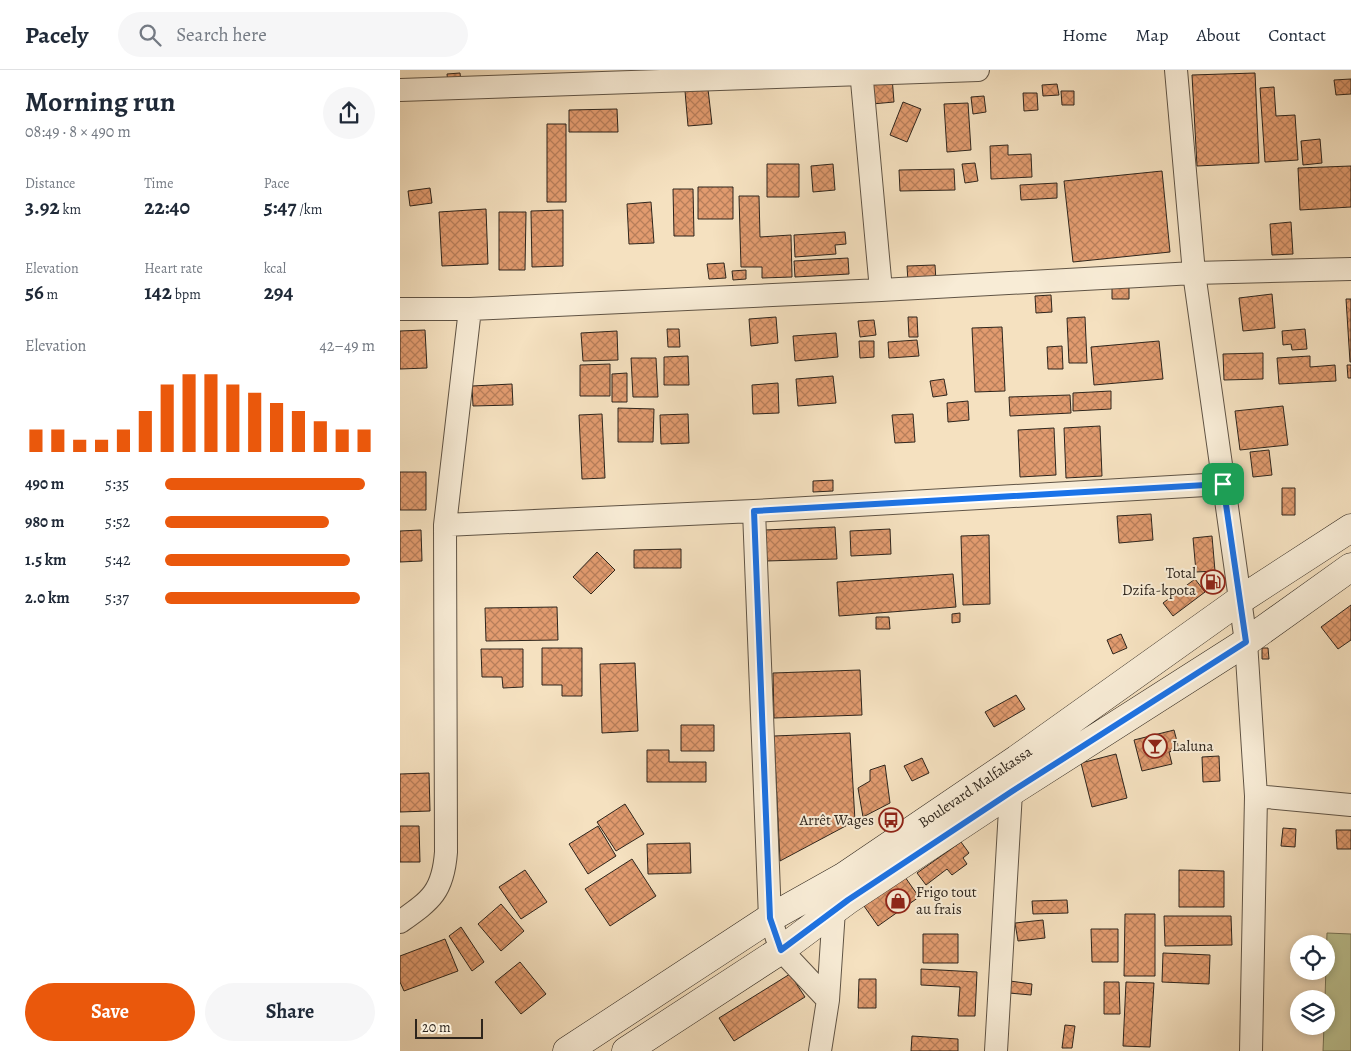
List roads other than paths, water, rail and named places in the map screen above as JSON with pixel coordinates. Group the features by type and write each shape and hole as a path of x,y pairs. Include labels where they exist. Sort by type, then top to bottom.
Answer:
{"main road":[{"name":"Boulevard Malfakassa","path":"567,1051 770,918 843,877 1017,759 1240,600 1351,528"},
{"name":"Boulevard Malfakassa","path":"626,1051 781,950 834,910 1011,792 1246,642 1351,567"}],"street":[{"path":"400,90 862,72 978,70"},
{"path":"1176,70 1194,273 1246,642 1256,796 1251,1051"},
{"path":"862,72 881,290"},
{"path":"400,309 470,309 1194,273 1351,269"},
{"path":"400,922 427,903 438,888 444,870 446,852 445,525 470,309"},
{"path":"445,525 754,511 1223,484"},
{"path":"754,511 770,918 781,950 828,1000"},
{"path":"996,1051 1011,792 1017,759"},
{"path":"1256,796 1351,805"},
{"path":"820,1051 828,1000 834,910 843,877"}],"place":[{"name":"Total Dzifa-kpota","path":"1213,582"},
{"name":"Laluna","path":"1155,746"},
{"name":"Arrêt Wages","path":"891,820"},
{"name":"Frigo tout au frais","path":"898,901"}]}
